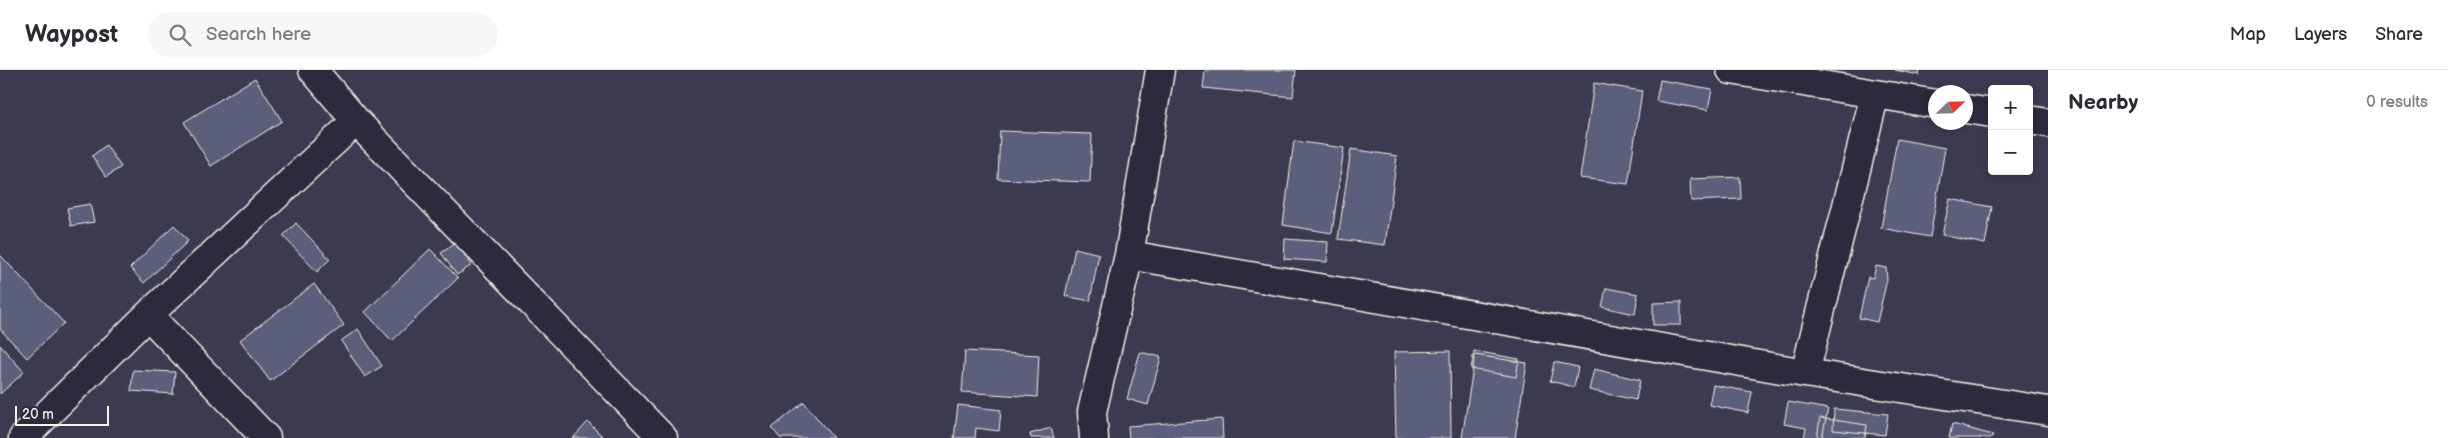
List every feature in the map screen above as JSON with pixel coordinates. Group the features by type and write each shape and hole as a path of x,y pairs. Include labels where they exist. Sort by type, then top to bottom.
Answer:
{"street":[{"path":"313,70 356,121 663,438"},
{"path":"1094,438 1092,412 1129,255 1160,70"},
{"path":"1730,70 1928,103"},
{"path":"1805,373 1875,94"},
{"path":"1973,110 1988,112"},
{"path":"23,438 148,315 356,121"},
{"path":"2033,121 2048,123"},
{"path":"1129,255 1805,373 2048,411"},
{"path":"148,315 266,438"}],"building":[{"path":"1205,70 1296,70 1293,97 1203,88"},
{"path":"1895,70 1920,70 1919,75"},
{"path":"255,78 282,121 211,166 184,122"},
{"path":"1660,80 1712,89 1708,110 1656,101"},
{"path":"1594,83 1642,91 1628,184 1580,178"},
{"path":"1000,131 1092,134 1090,182 998,179"},
{"path":"1897,139 1945,148 1930,237 1881,228"},
{"path":"1294,141 1344,148 1332,233 1283,225"},
{"path":"106,145 121,167 106,177 92,156"},
{"path":"1351,149 1397,156 1385,245 1338,239"},
{"path":"1740,177 1741,199 1691,201 1690,179"},
{"path":"1950,199 1992,207 1985,244 1942,235"},
{"path":"90,204 94,222 71,226 67,208"},
{"path":"296,223 330,259 317,272 283,236"},
{"path":"174,225 188,241 144,283 130,268"},
{"path":"1285,239 1328,242 1327,262 1284,259"},
{"path":"456,243 472,265 457,275 441,253"},
{"path":"1075,248 1099,254 1090,301 1065,296"},
{"path":"430,249 458,278 392,341 365,312"},
{"path":"0,255 64,323 27,358 0,329"},
{"path":"1876,266 1886,268 1887,280 1877,322 1859,318 1868,277 1873,278"},
{"path":"314,284 344,325 270,381 240,340"},
{"path":"1606,288 1638,294 1635,314 1602,307"},
{"path":"1681,302 1681,325 1653,325 1653,303"},
{"path":"358,329 382,366 365,377 341,341"},
{"path":"0,345 24,372 0,394"},
{"path":"965,351 1039,355 1037,397 962,392"},
{"path":"1450,351 1451,438 1396,438 1394,352"},
{"path":"1474,351 1519,359 1516,377 1471,369"},
{"path":"1140,352 1161,357 1148,405 1127,399"},
{"path":"1475,355 1527,363 1515,438 1462,438"},
{"path":"1554,362 1578,367 1574,387 1550,381"},
{"path":"1594,369 1640,380 1636,400 1589,390"},
{"path":"133,370 175,372 173,394 131,391"},
{"path":"1713,385 1752,392 1748,413 1709,405"},
{"path":"804,402 833,438 780,438 772,428"},
{"path":"1788,402 1828,409 1822,438 1804,438 1806,428 1784,424"},
{"path":"958,405 1001,410 999,431 976,428 975,438 954,438"},
{"path":"1834,409 1888,414 1885,435 1833,430"},
{"path":"1820,418 1867,425 1865,438 1817,438"},
{"path":"1222,419 1223,438 1129,438 1128,426"},
{"path":"588,422 604,438 573,438"},
{"path":"1952,424 1993,435 1992,438 1949,438"},
{"path":"1051,428 1054,438 1031,438 1030,434"}]}
